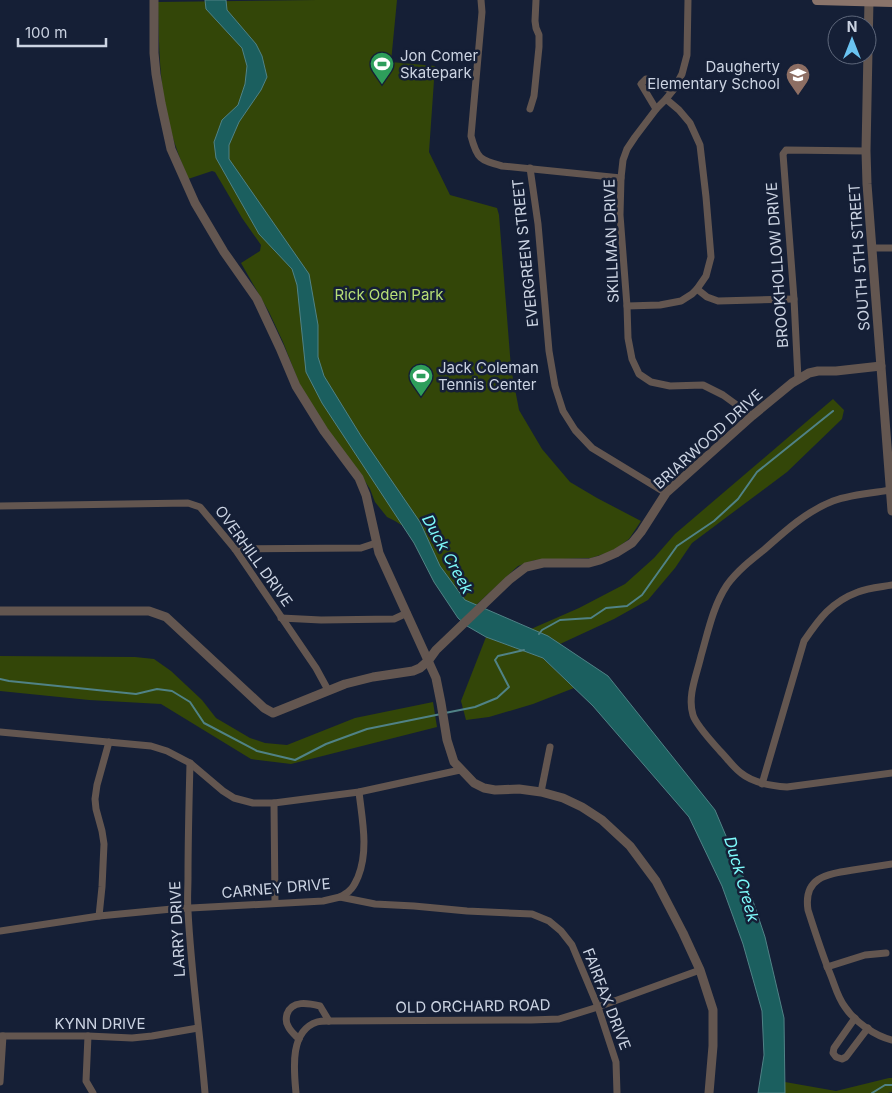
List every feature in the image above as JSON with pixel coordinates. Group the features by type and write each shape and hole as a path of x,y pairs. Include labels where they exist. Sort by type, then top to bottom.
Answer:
{"main road":[{"path":"817,0 892,2"}],"street":[{"path":"154,0 156,74 171,149 200,211 224,252 258,298 296,386 324,432 359,478 366,495 379,553 436,678 447,740 454,762 474,783 484,788 494,790 519,789 542,792 563,798 602,820 630,846 656,881 683,933 700,970 713,1010 713,1046 709,1093"},
{"name":"EVERGREEN STREET","path":"482,0 471,136 475,152 484,161 502,166 530,168 538,224 549,351 555,386 563,412 575,430 592,448 666,492"},
{"path":"530,109 534,96 539,47 539,35 535,21 536,0"},
{"name":"SKILLMAN DRIVE","path":"688,0 687,55 682,74 672,91 635,137 627,149 623,160 620,215 628,338 632,358 639,374 651,382 663,385 703,385 723,395 752,416"},
{"name":"SOUTH 5TH STREET","path":"869,1 866,150 881,366 888,397 892,512"},
{"path":"656,109 641,84 646,78 672,91"},
{"path":"627,306 660,305 681,301 697,289 706,276 711,257 700,145 690,123 666,99"},
{"name":"BROOKHOLLOW DRIVE","path":"798,379 783,154 786,150 866,150"},
{"path":"530,168 621,178"},
{"path":"873,248 892,248"},
{"path":"697,289 718,301 794,299"},
{"name":"BRIARWOOD DRIVE","path":"0,611 149,611 166,617 264,708 273,713 345,684 420,668 436,650 509,580 526,567 543,562 589,563 616,553 632,543 666,492 752,416 798,379 818,371 881,366"},
{"path":"891,490 853,495 817,508 776,539 737,573 726,586 715,608 691,696 693,716 714,745 741,774 762,784 787,787 892,773"},
{"name":"OVERHILL DRIVE","path":"0,506 188,503 200,506 235,549 316,668 328,690"},
{"path":"235,549 361,548 376,543"},
{"path":"762,784 804,641 826,611 838,603 858,592 892,586"},
{"path":"281,618 321,620 394,619 407,613"},
{"path":"0,732 151,746 167,751 190,763 234,798 253,803 274,803 359,792 460,770"},
{"path":"99,916 104,844 95,799 108,742"},
{"path":"542,792 550,748"},
{"name":"LARRY DRIVE","path":"190,763 188,908 191,958 205,1093"},
{"path":"340,897 351,890 361,870 363,827 359,792"},
{"path":"274,803 276,903"},
{"path":"892,864 831,873 818,879 809,889 806,900 838,996 855,1018 868,1028 892,1040"},
{"name":"CARNEY DRIVE","path":"0,931 99,916 188,908 323,901 340,897 375,904 532,914 549,920 572,945"},
{"name":"FAIRFAX DRIVE","path":"572,945 598,1007 616,1062 616,1093"},
{"path":"827,967 864,955 886,953"},
{"name":"OLD ORCHARD ROAD","path":"299,1039 306,1028 316,1022 329,1021 559,1019 700,970"},
{"path":"296,1093 294,1050 299,1039 286,1024 287,1015 292,1007 301,1003 320,1006 329,1021"},
{"path":"855,1018 834,1048 833,1053 836,1057 842,1059 846,1057 868,1028"},
{"name":"KYNN DRIVE","path":"1,1036 132,1038 198,1028"},
{"path":"0,1082 1,1036"},
{"path":"88,1036 86,1081 93,1093"}],"green space":[{"name":"Rick Oden Park","path":"397,0 391,62 435,66 429,152 450,195 497,208 511,368 519,410 542,449 570,482 641,521 629,539 613,551 591,558 535,560 518,566 460,620 434,582 403,526 387,517 375,502 370,489 324,426 301,388 269,312 241,263 260,251 261,245 242,218 215,172 212,171 188,179 167,115 160,67 158,2"},
{"path":"833,399 844,410 842,419 787,472 692,543 675,568 648,600 614,619 560,644 548,636 531,629 579,608 625,584 654,558 675,534"},
{"path":"486,637 543,658 574,688 533,704 489,717 466,720 461,701"},
{"path":"0,656 135,657 154,659 171,671 202,700 216,718 250,738 265,743 287,745 355,718 433,702 437,727 291,764 251,759 161,704 89,700 0,691"},
{"path":"892,1078 892,1092 888,1093 785,1093 785,1082 836,1091"}],"water":[{"name":"Duck Creek","path":"205,0 226,0 227,10 256,44 262,56 267,77 261,90 239,122 229,145 229,159 309,274 318,325 318,357 324,376 361,436 420,522 440,566 465,600 548,636 608,676 715,810 751,895 765,937 784,1018 785,1093 758,1093 764,1055 762,1011 743,944 722,886 689,817 593,706 543,658 486,637 467,626 458,618 434,582 414,543 322,403 306,372 297,285 292,269 259,234 216,158 214,142 222,120 238,105 245,84 247,66 242,48 206,9"}],"waterway":[{"path":"539,634 542,630 560,620 591,618 606,608 627,606 642,595 677,546 714,521 738,499 757,472 833,411"},
{"path":"445,713 475,707 497,698 509,687 495,660 498,656 524,650"},
{"path":"0,679 136,694 157,689 172,691 190,702 204,723 257,751 295,760 326,744 367,729 441,714"},
{"path":"872,1093 885,1085 892,1085"}],"place":[{"name":"Jon Comer Skatepark","path":"382,85"},
{"name":"Daugherty Elementary School","path":"798,96"},
{"name":"Jack Coleman Tennis Center","path":"421,397"}]}
